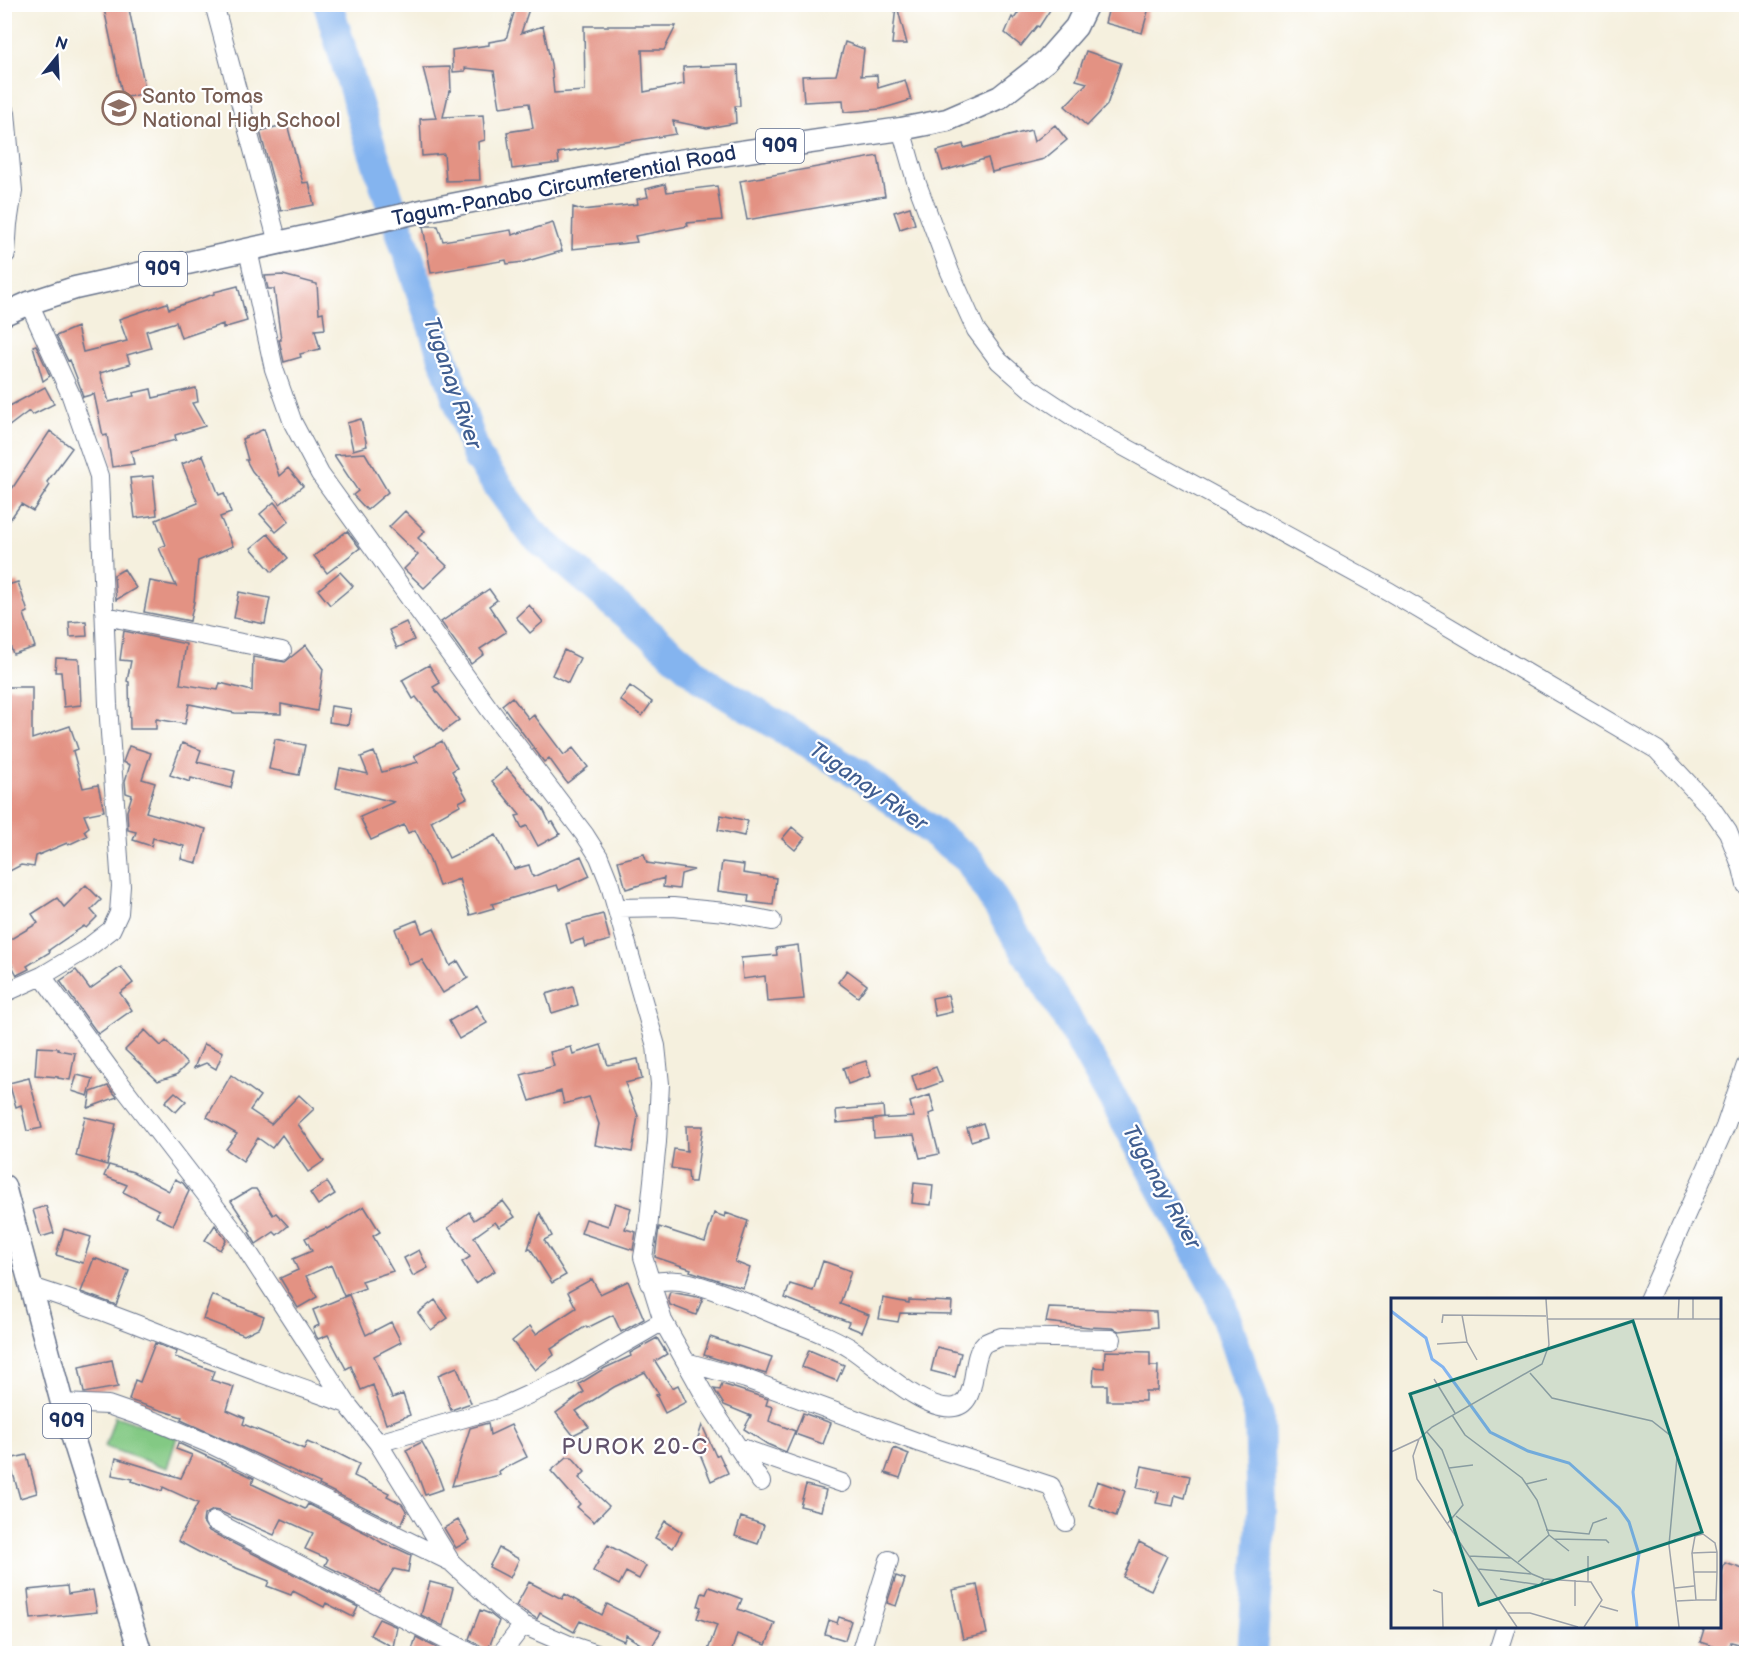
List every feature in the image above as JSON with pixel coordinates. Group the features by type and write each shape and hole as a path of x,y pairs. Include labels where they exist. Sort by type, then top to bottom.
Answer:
{"main road":[{"name":"Tagum-Panabo Circumferential Road","path":"4,314 75,288 431,209 672,162 901,129 947,120 1000,97 1046,61 1076,27 1087,4"},
{"name":"909","path":"4,1186 62,1403 141,1653"}],"street":[{"path":"214,4 278,243"},
{"path":"6,113 13,192 6,254"},
{"path":"901,129 916,182 951,272 976,330 999,361 1031,389 1090,428 1390,592 1657,750 1712,809 1728,832 1746,885"},
{"path":"248,250 274,369 293,423 320,474 599,857 617,908 656,1046 660,1084 655,1173 643,1257 649,1283 663,1321 686,1362 736,1446 761,1482"},
{"path":"4,993 42,975 85,950 111,930 119,913 121,886 108,705 99,476 70,393 29,303"},
{"path":"105,616 282,651"},
{"path":"617,908 673,907 725,912 772,921"},
{"path":"42,975 111,1071 237,1235 347,1404 378,1443 451,1562 498,1607 523,1625 567,1644 597,1653"},
{"path":"1648,1298 1725,1127 1746,1065"},
{"path":"649,1283 665,1280 689,1282 825,1335 849,1347 883,1375 911,1393 945,1407 955,1407 963,1403 970,1392 977,1355 984,1344 1000,1337 1112,1339"},
{"path":"32,1287 77,1301 162,1333 227,1361 347,1404"},
{"path":"378,1443 499,1408 563,1379 663,1321"},
{"path":"686,1362 746,1379 920,1443 1051,1486 1066,1522"},
{"path":"62,1403 108,1405 166,1426 212,1445 451,1562"},
{"path":"736,1446 842,1483"},
{"path":"214,1521 472,1653"},
{"path":"860,1653 889,1560"},
{"path":"499,1653 523,1625"},
{"path":"1497,1653 1505,1628"}],"green space":[{"path":"115,1416 177,1437 167,1468 105,1447"}],"building":[{"path":"103,4 128,4 146,93 123,98"},
{"path":"1024,4 1041,4 1050,10 1039,27 1037,26 1021,46 1005,33 1012,17 1014,19"},
{"path":"1110,4 1150,4 1142,33 1105,23"},
{"path":"516,6 529,9 521,33 543,26 554,93 585,91 584,26 676,26 664,50 642,50 644,92 684,84 683,67 738,65 740,106 735,106 736,123 707,128 673,121 676,134 558,153 559,163 512,169 507,132 533,128 529,103 500,107 494,71 465,68 465,71 453,72 452,50 489,45 489,42 506,39"},
{"path":"897,6 907,44 892,44"},
{"path":"845,42 864,49 861,76 877,75 878,88 905,80 911,100 881,109 844,112 843,100 804,102 802,76 836,75"},
{"path":"1086,51 1121,63 1107,105 1087,126 1065,106 1087,83 1076,80"},
{"path":"450,67 451,91 449,91 443,117 483,115 485,140 478,142 480,180 446,181 444,154 422,156 420,119 436,118 423,68"},
{"path":"287,124 303,183 309,182 314,205 281,211 260,131"},
{"path":"1055,125 1067,140 1044,159 992,172 988,158 943,171 937,151 963,144 964,148 1031,130 1034,142"},
{"path":"878,156 885,196 747,220 740,181"},
{"path":"665,184 667,192 717,186 722,220 687,223 688,226 635,236 637,242 572,249 573,207 582,210 638,204 637,199 648,197 646,189"},
{"path":"910,207 915,224 900,229 894,212"},
{"path":"553,223 562,251 524,262 507,264 506,260 431,273 423,226 438,226 443,241 511,230 512,235"},
{"path":"283,275 317,284 319,313 323,312 325,329 315,330 320,349 300,354 301,357 284,362 279,340 281,340 274,289 268,289 265,276"},
{"path":"238,286 247,321 223,328 223,324 181,338 176,322 146,331 151,348 127,355 130,364 100,373 109,402 151,389 153,398 196,388 198,402 192,403 205,426 175,435 176,440 131,451 134,464 112,467 107,435 103,436 94,394 83,397 82,388 70,360 68,361 56,336 77,327 83,352 127,341 119,319 167,303 169,309 214,294 214,292"},
{"path":"36,345 50,376 43,381 33,346"},
{"path":"45,387 54,404 32,415 29,411 4,430 4,409"},
{"path":"361,419 367,446 353,450 347,423"},
{"path":"264,429 279,476 288,468 303,486 280,504 252,471 246,460 248,460 242,439"},
{"path":"50,431 72,448 47,482 50,485 33,511 21,504 4,528 4,501"},
{"path":"365,453 388,492 367,510 353,495 358,491 334,455"},
{"path":"203,455 219,495 224,493 231,513 220,517 233,546 198,561 190,621 144,612 150,581 176,586 159,548 166,545 156,520 198,503 182,464"},
{"path":"153,476 157,515 135,518 130,478"},
{"path":"274,502 289,521 276,532 260,514"},
{"path":"405,511 425,531 418,538 447,566 424,588 404,569 418,555 389,527"},
{"path":"347,531 360,548 327,573 314,556"},
{"path":"268,534 288,558 272,572 251,548"},
{"path":"124,569 136,588 116,600 114,575"},
{"path":"340,572 353,586 330,605 318,590"},
{"path":"18,582 28,612 24,614 35,647 13,654 4,628 4,586"},
{"path":"489,589 497,600 489,606 506,632 480,649 484,654 471,664 441,622"},
{"path":"239,592 270,598 265,624 234,618"},
{"path":"529,605 543,622 530,633 516,617"},
{"path":"86,621 87,636 70,637 69,622"},
{"path":"406,622 414,640 397,648 389,630"},
{"path":"124,631 186,644 180,684 218,690 220,683 252,691 253,657 285,662 306,645 323,669 317,711 281,704 281,714 235,713 189,704 185,724 156,719 156,729 130,729 129,682 127,681 131,661 120,660"},
{"path":"564,650 580,658 568,683 552,675"},
{"path":"56,658 79,659 81,705 64,707 61,672 55,672"},
{"path":"429,665 440,683 433,687 459,720 443,732 416,697 413,699 402,680"},
{"path":"630,686 652,702 642,716 620,700"},
{"path":"4,687 32,687 32,739 70,726 78,749 73,751 83,788 98,785 104,811 84,815 89,827 84,831 87,836 36,856 34,867 21,865 4,874"},
{"path":"512,697 529,719 534,715 564,755 573,748 588,767 567,783 549,758 544,762 502,705"},
{"path":"331,706 351,709 348,725 329,722"},
{"path":"275,739 305,745 299,775 269,769"},
{"path":"442,741 457,768 452,771 467,798 459,802 460,805 431,821 449,858 496,835 514,869 529,865 533,877 581,856 590,876 559,890 557,885 492,904 494,908 470,915 459,879 439,886 429,858 415,830 408,833 404,825 371,840 360,817 394,802 336,788 340,768 368,774 361,757 374,752 382,772 418,762 414,756"},
{"path":"182,743 201,750 197,762 235,771 231,788 191,778 190,782 170,775"},
{"path":"129,746 151,753 142,779 155,783 146,812 206,829 197,863 181,859 184,846 153,838 151,846 133,840 136,832 128,830 127,811 132,795 126,793 125,781 130,765 123,762"},
{"path":"507,768 543,809 550,823 553,822 560,834 538,846 527,826 522,828 516,816 520,815 492,781"},
{"path":"721,815 748,821 744,836 718,830"},
{"path":"792,827 805,838 795,850 782,839"},
{"path":"644,854 647,863 694,870 681,874 679,889 663,887 664,878 626,889 618,861"},
{"path":"722,862 744,865 743,873 776,878 773,905 748,902 749,895 718,891"},
{"path":"86,885 101,900 91,910 97,917 86,928 84,926 27,966 29,969 17,975 4,951 4,943 38,923 32,914 57,898 64,907"},
{"path":"603,914 610,940 585,947 583,939 571,943 566,924"},
{"path":"417,920 422,933 434,928 450,966 458,961 468,978 443,993 422,960 409,965 395,929"},
{"path":"798,945 804,999 767,1002 765,976 743,979 741,958 777,955 776,948"},
{"path":"121,967 133,983 120,993 132,1010 98,1034 60,981 76,970 90,989"},
{"path":"847,970 867,985 858,997 838,982"},
{"path":"573,986 578,1005 552,1013 546,994"},
{"path":"948,995 952,1012 935,1016 932,998"},
{"path":"477,1005 487,1023 459,1039 449,1021"},
{"path":"145,1030 161,1046 166,1041 187,1064 176,1075 158,1081 125,1050"},
{"path":"204,1044 223,1052 216,1069 206,1063 194,1068"},
{"path":"601,1045 608,1065 638,1059 642,1079 625,1083 638,1116 632,1152 595,1145 599,1124 589,1097 564,1104 561,1091 530,1101 521,1075 554,1066 550,1052 571,1047 573,1054"},
{"path":"37,1047 58,1048 58,1050 75,1053 70,1080 35,1075"},
{"path":"866,1061 871,1076 848,1084 843,1068"},
{"path":"936,1067 942,1082 917,1091 912,1076"},
{"path":"77,1075 93,1079 88,1096 72,1091"},
{"path":"231,1075 260,1096 250,1110 271,1124 299,1095 314,1109 298,1124 324,1161 308,1172 282,1135 272,1148 258,1138 243,1161 226,1149 237,1134 207,1117"},
{"path":"29,1078 42,1128 27,1131 21,1105 16,1107 9,1083"},
{"path":"108,1086 117,1097 88,1108 91,1092"},
{"path":"175,1092 186,1101 176,1112 165,1102"},
{"path":"930,1095 935,1112 929,1114 939,1154 920,1158 914,1135 874,1138 873,1119 914,1117 910,1102"},
{"path":"883,1106 884,1118 837,1123 836,1110"},
{"path":"85,1117 116,1124 107,1165 76,1156"},
{"path":"983,1123 987,1136 971,1141 967,1128"},
{"path":"686,1126 703,1126 695,1182 689,1182 688,1171 671,1168 674,1149 687,1151"},
{"path":"109,1165 133,1172 169,1191 175,1179 183,1183 189,1191 173,1225 156,1217 159,1210 123,1192 127,1185 104,1176"},
{"path":"327,1182 335,1194 318,1205 310,1193"},
{"path":"914,1183 933,1185 931,1205 912,1203"},
{"path":"251,1189 256,1189 273,1215 276,1213 288,1226 277,1235 274,1232 256,1244 249,1232 251,1231 231,1201"},
{"path":"503,1201 515,1217 499,1227 495,1222 474,1237 495,1271 475,1283 462,1262 470,1257 448,1228 469,1212 474,1220"},
{"path":"615,1203 631,1208 625,1229 636,1232 633,1250 581,1233 586,1219 608,1226"},
{"path":"46,1206 54,1233 41,1237 33,1210"},
{"path":"364,1206 380,1232 373,1236 393,1271 362,1281 365,1288 344,1296 331,1265 306,1276 317,1297 298,1308 280,1278 298,1270 293,1259 312,1251 305,1238 327,1229"},
{"path":"540,1213 552,1236 544,1240 566,1275 552,1283 530,1248 528,1249"},
{"path":"714,1213 725,1217 726,1213 748,1221 735,1262 750,1268 743,1288 655,1257 659,1227 705,1242"},
{"path":"215,1225 226,1240 220,1250 205,1240"},
{"path":"64,1229 91,1237 83,1263 56,1255"},
{"path":"419,1250 428,1268 413,1276 404,1258"},
{"path":"94,1258 129,1271 116,1305 81,1292"},
{"path":"823,1261 851,1271 840,1304 869,1315 862,1332 847,1326 849,1322 785,1298 790,1284 813,1291"},
{"path":"592,1279 600,1294 628,1281 644,1319 621,1332 613,1315 587,1328 586,1326 551,1349 554,1355 535,1370 512,1341 530,1326 536,1334 576,1308 568,1292"},
{"path":"670,1292 703,1298 696,1315 670,1305 668,1298"},
{"path":"212,1295 264,1316 260,1327 244,1335 203,1319"},
{"path":"349,1295 366,1335 391,1322 401,1342 374,1356 392,1398 403,1394 410,1415 386,1424 373,1385 361,1390 351,1366 346,1369 328,1335 318,1339 316,1336 313,1328 319,1325 313,1310"},
{"path":"883,1298 909,1303 909,1300 952,1302 951,1314 900,1313 898,1322 879,1319"},
{"path":"435,1300 448,1318 431,1330 418,1313"},
{"path":"1049,1308 1156,1312 1157,1327 1119,1331 1112,1328 1046,1322"},
{"path":"710,1337 772,1357 766,1374 704,1355"},
{"path":"657,1338 667,1354 655,1361 672,1388 678,1385 686,1402 665,1413 656,1395 659,1394 645,1372 614,1387 576,1411 589,1427 573,1435 556,1413 584,1392 579,1384 631,1356 630,1353"},
{"path":"155,1343 177,1352 175,1357 214,1371 211,1380 234,1387 227,1410 245,1418 243,1424 304,1449 307,1442 359,1464 354,1476 389,1493 387,1496 402,1504 407,1512 401,1525 319,1485 320,1483 181,1420 182,1417 129,1400 135,1380 140,1382"},
{"path":"937,1347 961,1353 955,1377 931,1371"},
{"path":"809,1350 844,1365 837,1381 802,1367"},
{"path":"1105,1351 1150,1352 1150,1366 1158,1366 1157,1391 1145,1391 1145,1401 1107,1401 1107,1385 1093,1385 1094,1367 1104,1368"},
{"path":"112,1360 118,1387 84,1393 79,1367"},
{"path":"457,1367 471,1403 451,1410 438,1375"},
{"path":"722,1384 768,1399 766,1405 773,1407 769,1421 795,1431 786,1452 767,1444 744,1429 751,1416 724,1405 714,1389 720,1390"},
{"path":"803,1413 831,1423 823,1444 795,1434"},
{"path":"488,1423 490,1435 511,1425 527,1457 499,1471 500,1475 452,1486 470,1428"},
{"path":"702,1425 716,1456 719,1454 728,1473 711,1481 696,1444"},
{"path":"422,1442 433,1462 443,1489 425,1495 406,1450"},
{"path":"178,1443 254,1478 252,1484 305,1509 308,1504 385,1545 411,1555 408,1572 394,1569 379,1592 325,1565 328,1559 305,1549 313,1533 282,1519 274,1535 219,1511 213,1510 204,1515 203,1522 209,1531 358,1607 353,1617 326,1603 324,1607 293,1591 291,1595 267,1586 269,1581 206,1556 178,1541 198,1503 163,1487 162,1491 132,1481 133,1479 112,1475 116,1458 181,1478 192,1455 176,1449"},
{"path":"894,1448 909,1454 900,1478 885,1473"},
{"path":"27,1455 37,1493 20,1498 9,1459"},
{"path":"567,1457 572,1457 585,1472 579,1478 609,1506 594,1522 577,1507 580,1504 551,1471"},
{"path":"1142,1466 1190,1476 1185,1498 1175,1495 1173,1506 1156,1503 1159,1492 1137,1488"},
{"path":"1097,1481 1125,1491 1116,1516 1089,1505"},
{"path":"806,1485 826,1490 821,1511 800,1506"},
{"path":"741,1517 764,1525 758,1544 735,1536"},
{"path":"458,1520 470,1540 456,1548 444,1528"},
{"path":"665,1521 682,1532 673,1548 655,1538"},
{"path":"1139,1542 1167,1556 1151,1590 1123,1577"},
{"path":"608,1545 646,1566 639,1579 626,1572 619,1585 593,1571"},
{"path":"499,1548 519,1559 510,1578 489,1567"},
{"path":"1725,1563 1746,1570 1746,1602 1741,1621 1746,1622 1746,1646 1731,1642 1728,1651 1700,1642 1704,1628 1721,1628 1721,1574"},
{"path":"896,1576 905,1579 896,1606 887,1603"},
{"path":"430,1582 453,1588 443,1626 421,1615"},
{"path":"529,1582 562,1599 565,1594 602,1615 607,1604 661,1631 650,1650 626,1635 624,1641 580,1621 574,1632 540,1613 537,1619 516,1606"},
{"path":"977,1585 987,1634 963,1639 952,1590"},
{"path":"67,1586 68,1594 93,1590 97,1612 31,1619 28,1590"},
{"path":"709,1587 742,1599 738,1609 775,1623 766,1645 737,1634 731,1653 707,1653 717,1625 697,1618 702,1593 706,1594"},
{"path":"480,1610 499,1621 488,1650 469,1639"},
{"path":"839,1617 851,1621 845,1640 825,1634 829,1620 837,1623"},
{"path":"379,1619 397,1627 393,1647 370,1635"},
{"path":"416,1637 437,1648 436,1653 411,1653"}],"waterway":[{"name":"Tuganay River","path":"328,4 368,137 477,457 532,533 707,683 858,774 969,860 1064,1013 1126,1122 1217,1291 1259,1416 1262,1511 1252,1654"}],"place":[{"name":"Santo Tomas National High School","path":"119,108"}],"district":[{"name":"PUROK 20-C","path":"635,1447"}]}
